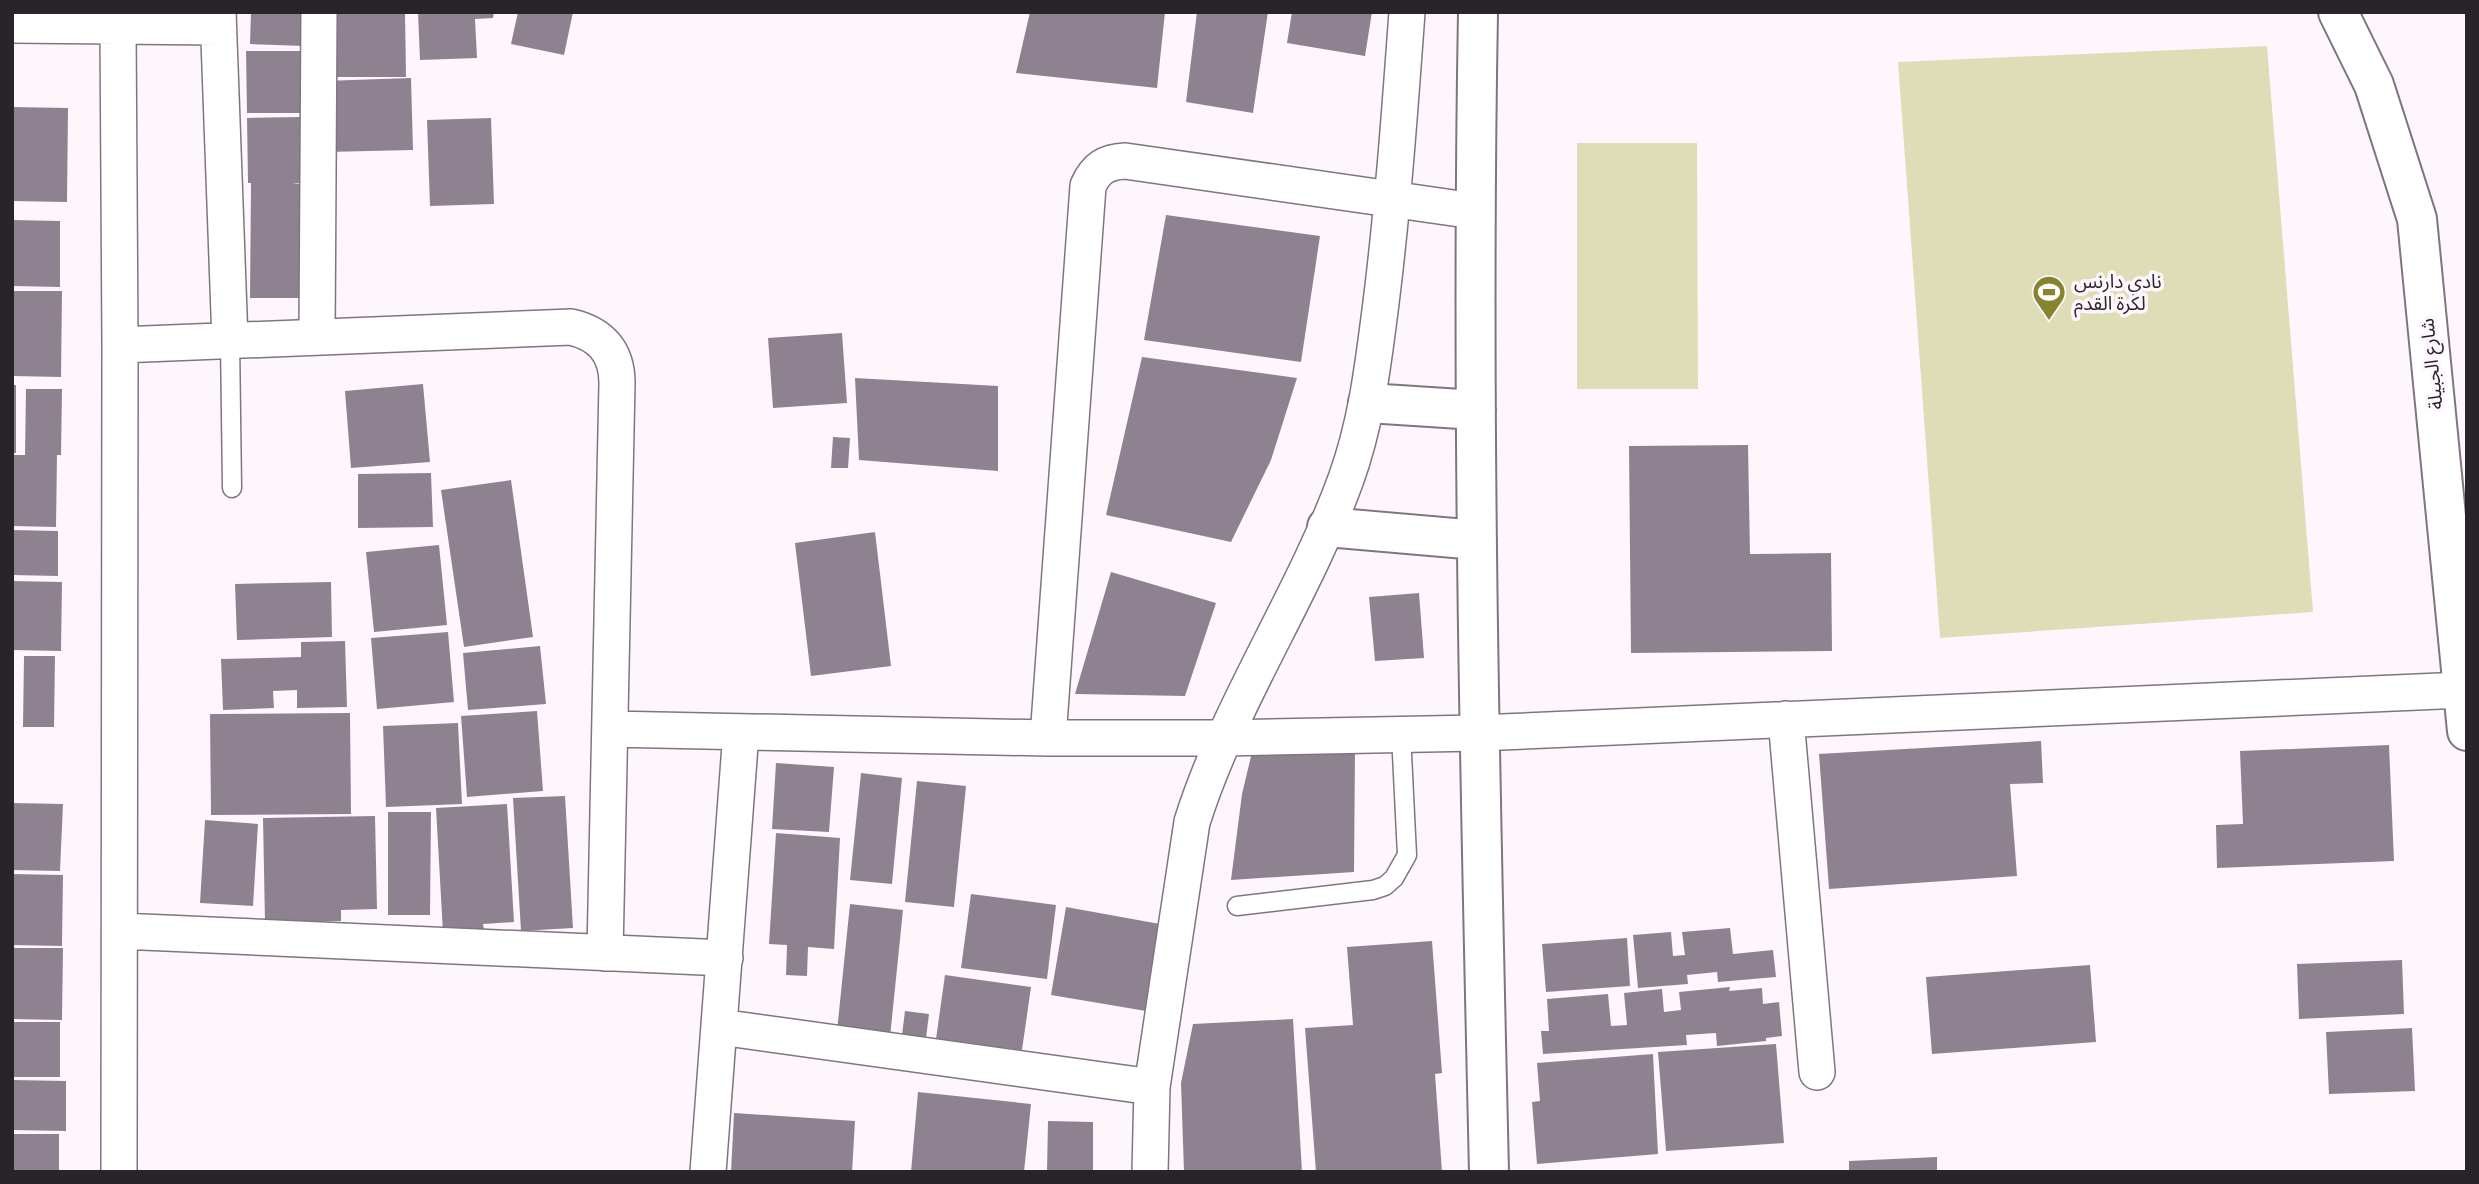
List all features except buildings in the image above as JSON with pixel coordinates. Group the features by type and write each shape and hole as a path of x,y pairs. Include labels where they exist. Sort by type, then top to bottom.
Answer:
{"street":[{"path":"317,337 319,12"},
{"path":"1150,1172 1153,1087 1192,822 1223,738 1307,573 1327,527 1346,479 1368,403 1394,200 1407,12"},
{"path":"1478,12 1474,211 1478,733 1489,1172"},
{"name":"شارع الجبيلة","path":"2338,12 2374,85 2417,219 2467,731"},
{"path":"12,24 118,26 218,20 230,341"},
{"path":"118,26 119,1172"},
{"path":"1048,738 1087,196 1092,176 1111,162 1125,161 1474,211"},
{"path":"120,345 571,327 595,335 605,344 613,355 617,369 605,953"},
{"path":"1368,403 1476,410"},
{"path":"1327,527 1477,540"},
{"path":"610,729 1048,738 1478,733 2463,690"},
{"path":"1786,719 1817,1072"},
{"path":"708,1172 741,732"},
{"path":"120,931 725,958"},
{"path":"720,1027 1153,1087"}],"lane":[{"path":"230,341 232,488"},
{"path":"1237,906 1373,890 1394,878 1407,855 1401,734"}],"green space":[{"path":"2267,46 2313,612 1940,638 1898,62"},
{"path":"1577,143 1697,143 1698,389 1577,389"}],"place":[{"name":"نادي دارنس لكرة القدم","path":"2049,322"}]}
